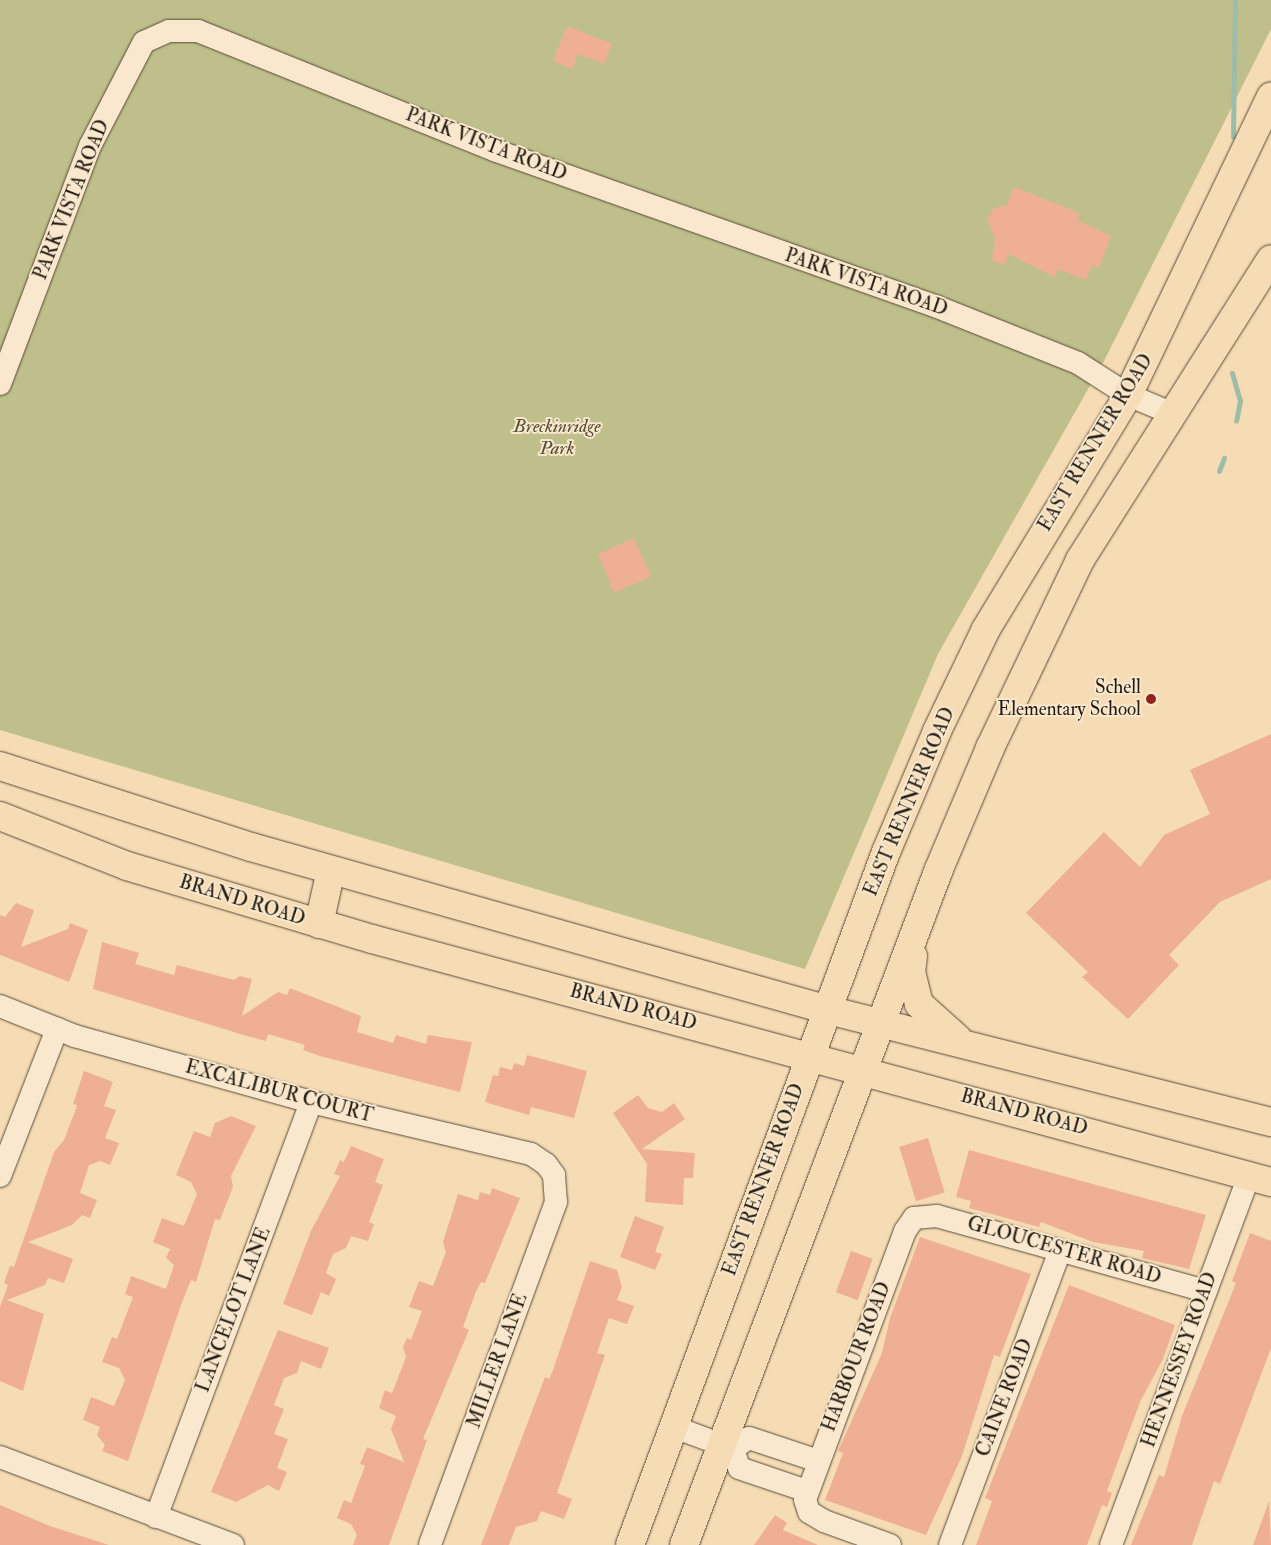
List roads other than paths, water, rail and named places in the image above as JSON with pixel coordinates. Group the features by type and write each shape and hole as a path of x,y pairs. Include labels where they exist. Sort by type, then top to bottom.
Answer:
{"main road":[{"name":"EAST RENNER ROAD","path":"630,1545 810,1054 893,835 986,629 1128,395 1271,96"},
{"path":"684,1545 727,1447 915,937 990,748 1080,560 1171,413 1271,259"},
{"path":"0,766 331,870 828,1010 969,1048 1271,1122"},
{"name":"BRAND ROAD","path":"0,816 127,866 319,924 810,1054 1260,1178"},
{"path":"319,924 331,870"},
{"path":"915,937 911,972 919,1004 933,1021 969,1048"}],"street":[{"name":"PARK VISTA ROAD","path":"0,384 97,130 144,42 169,31 198,31 497,151 935,306 1078,363 1128,395 1171,413"},
{"name":"EXCALIBUR COURT","path":"0,1006 57,1029 311,1102 531,1154 554,1175"},
{"path":"0,1176 57,1029"},
{"name":"LANCELOT LANE","path":"156,1518 311,1102"},
{"name":"MILLER LANE","path":"430,1545 556,1202 554,1175"},
{"name":"HENNESSEY ROAD","path":"1111,1545 1206,1291 1260,1178"},
{"name":"GLOUCESTER ROAD","path":"920,1215 1206,1291"},
{"name":"HARBOUR ROAD","path":"807,1499 818,1462 905,1231 920,1215"},
{"name":"CAINE ROAD","path":"950,1545 1060,1251"},
{"path":"674,1427 727,1447 739,1468 807,1499 824,1521 890,1545"},
{"path":"727,1447 749,1438 818,1462"},
{"path":"0,1457 156,1518 233,1545"}],"waterway":[{"path":"1233,137 1235,0"},
{"path":"1232,373 1240,401 1236,421"},
{"path":"1219,471 1224,458"}],"place":[{"name":"Schell Elementary School","path":"1151,699"}],"park label":[{"name":"Breckinridge Park","path":"557,438"}]}
